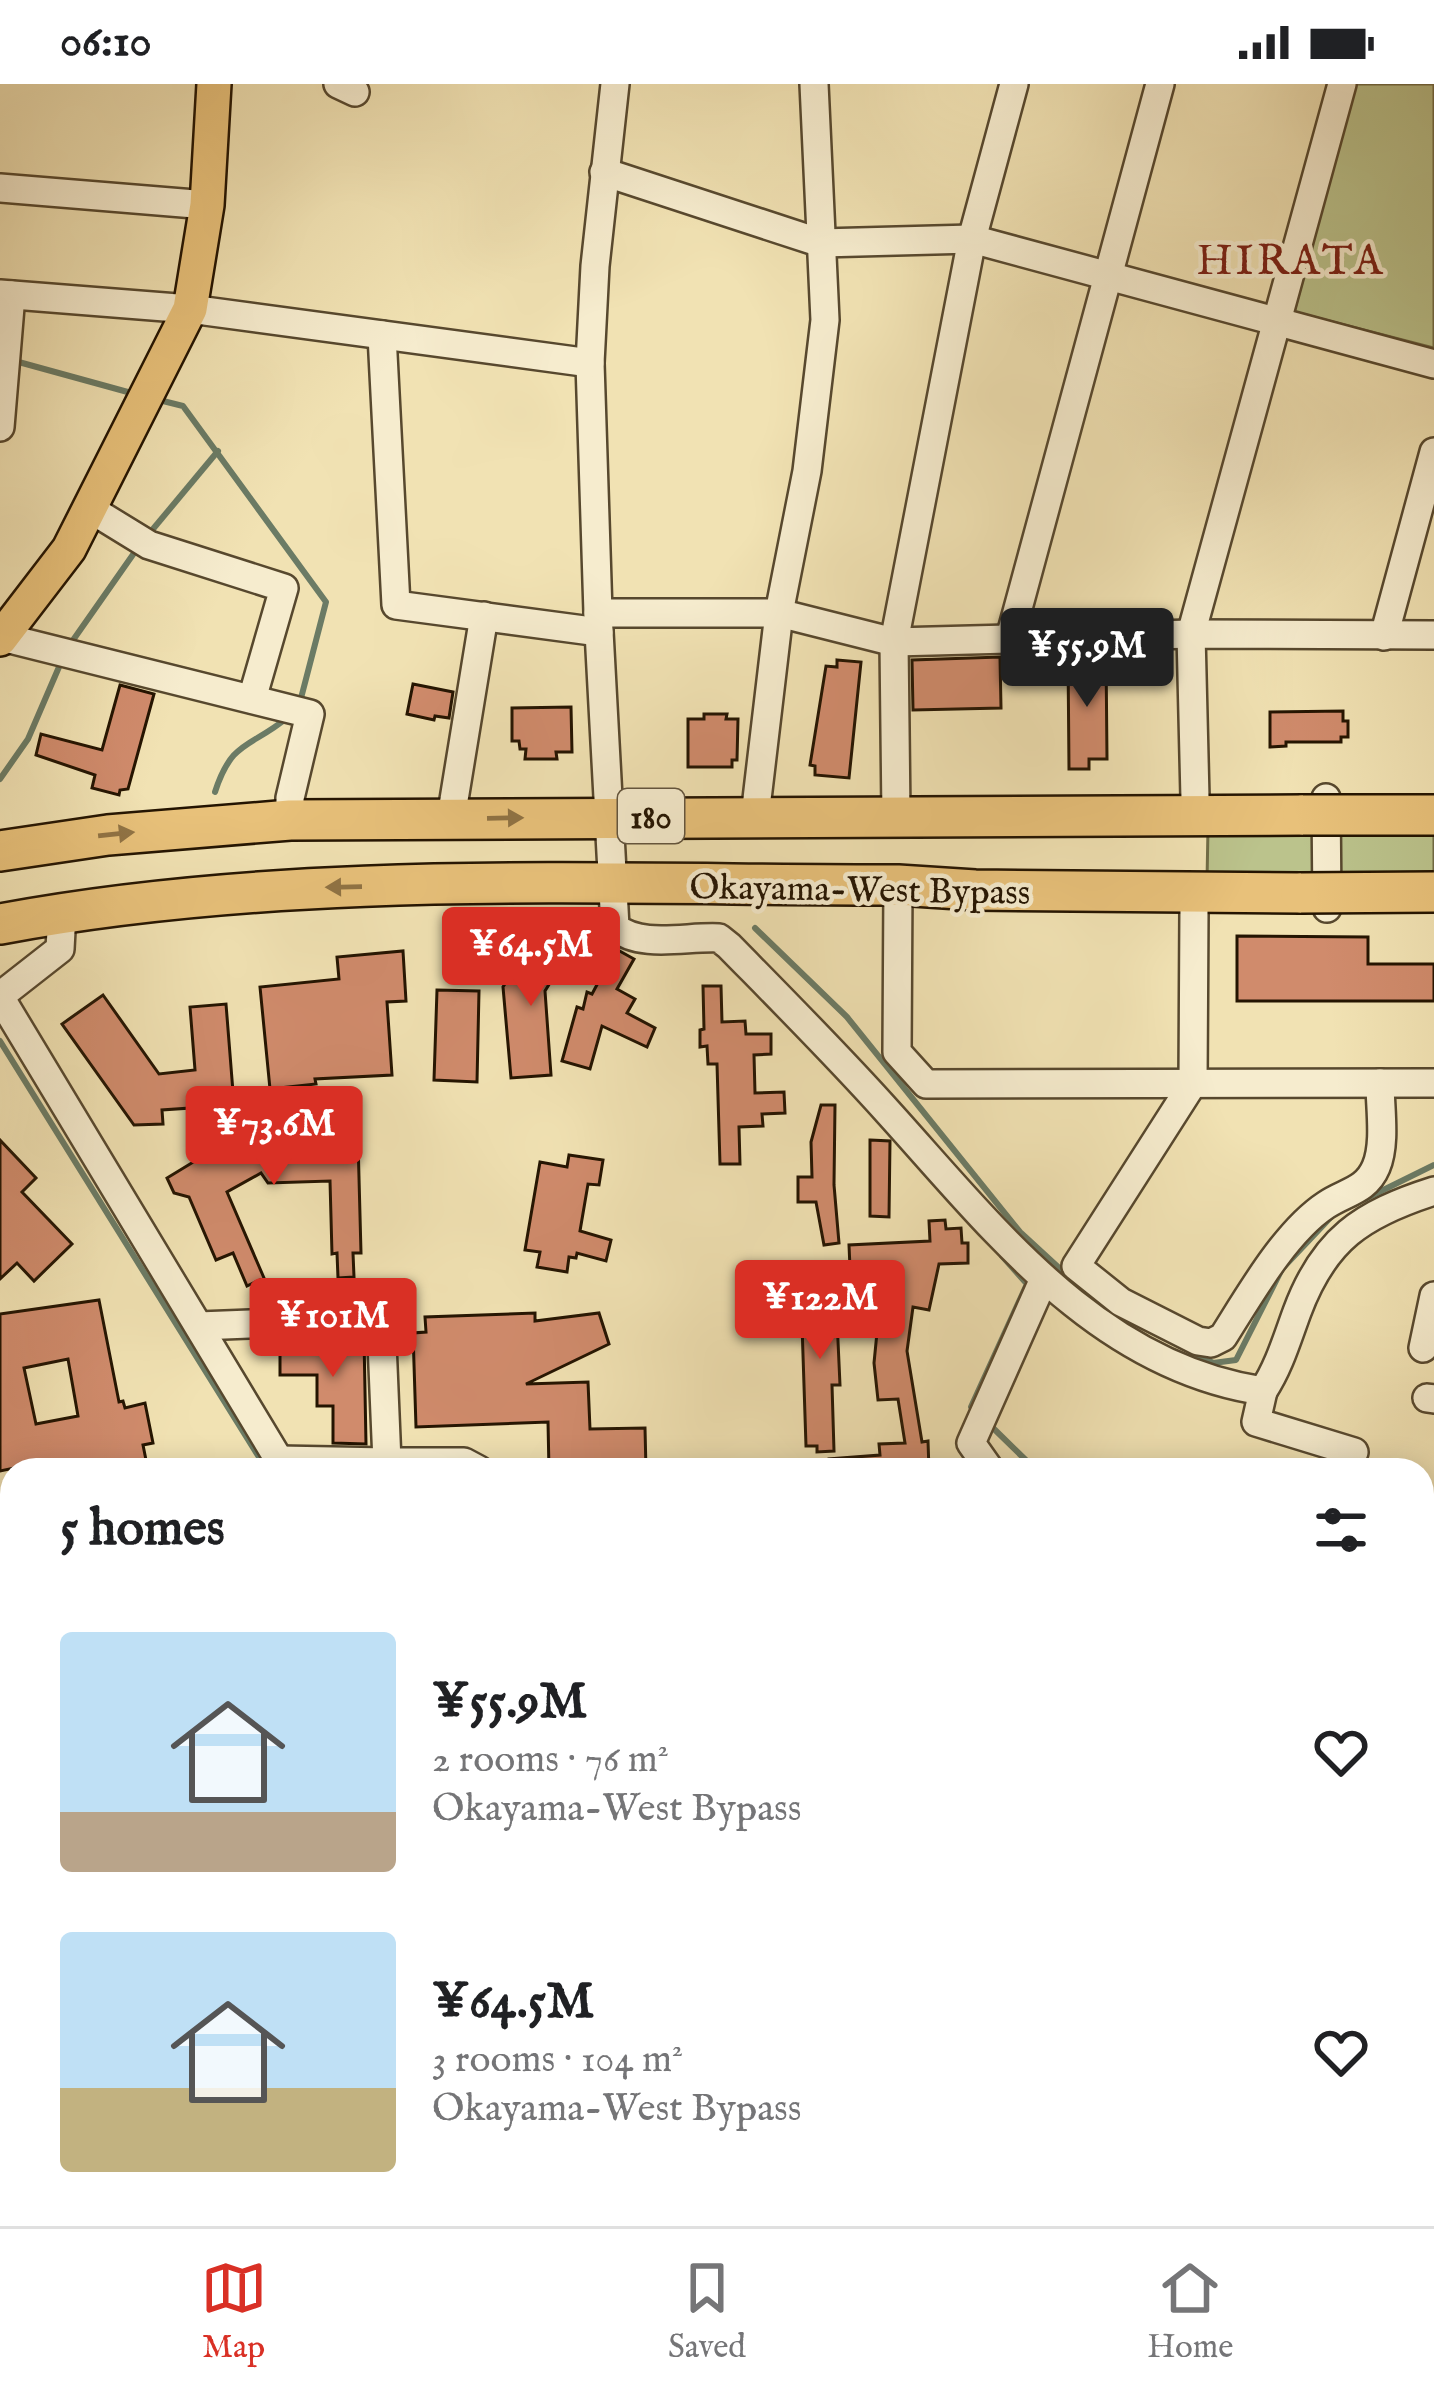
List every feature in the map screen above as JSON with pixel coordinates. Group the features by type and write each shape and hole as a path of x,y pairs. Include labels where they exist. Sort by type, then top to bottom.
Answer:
{"highway":[{"name":"Okayama-West Bypass","path":"0,851 108,835 290,820 896,816 1314,807 1434,815"},
{"name":"Okayama-West Bypass","path":"0,924 62,912 291,888 898,885 1314,900 1434,892"}],"main road":[{"path":"1,638 69,549 92,510 190,309 207,205 214,84"}],"street":[{"path":"615,84 590,363 615,927 626,936 719,938 842,1061 1043,1281 1134,1346 1196,1376 1263,1391"},
{"path":"755,816 778,614 807,471 825,320 814,84"},
{"path":"896,816 894,642 972,239 1014,84"},
{"path":"1010,638 1160,84"},
{"path":"1195,798 1191,634 1342,84"},
{"path":"604,172 821,242 972,239 1434,364"},
{"path":"0,188 207,205"},
{"path":"0,428 5,294 190,309 590,363"},
{"path":"382,335 396,605 598,622 778,614 894,642 1191,634 1434,635"},
{"path":"1384,636 1434,452"},
{"path":"92,510 143,542 284,588 252,700"},
{"path":"451,818 484,616"},
{"path":"1,638 310,714 290,798 290,820"},
{"path":"963,815 1022,803 1195,798 1314,807 1434,799"},
{"path":"1314,807 1314,900"},
{"path":"898,885 897,1052 926,1084 1434,1083"},
{"path":"975,890 1025,908 1194,909 1314,900 1434,906"},
{"path":"1194,909 1193,1083 1076,1266 1121,1302 1211,1343 1223,1337 1271,1261 1324,1206 1362,1188 1371,1177 1379,1161 1380,1083"},
{"path":"62,912 60,949 0,996 278,1458"},
{"path":"1354,1452 1256,1422 1263,1391 1323,1258 1343,1235 1373,1213 1434,1191"},
{"path":"982,1458 971,1443 1043,1281"},
{"path":"1423,1348 1433,1306"},
{"path":"199,1326 381,1319 387,1458"}],"shaded area":[{"path":"1355,84 1434,84 1434,348 1294,312"},
{"path":"1434,827 1434,879 1337,879 1336,828"},
{"path":"1208,828 1316,829 1316,879 1207,881"}],"building":[{"path":"1106,654 1107,759 1089,759 1089,769 1069,769 1068,655"},
{"path":"1000,657 1001,708 913,710 912,660"},
{"path":"837,660 861,662 849,778 815,775 815,766 810,765 826,666 837,667"},
{"path":"413,684 453,692 449,718 407,714"},
{"path":"120,685 154,694 128,789 120,790 119,795 92,788 95,775 36,755 41,734 102,750"},
{"path":"571,707 572,752 556,752 557,759 525,759 526,749 512,741 512,708"},
{"path":"1343,711 1348,737 1341,737 1341,742 1286,742 1286,746 1270,747 1270,712"},
{"path":"704,714 738,719 737,760 732,760 732,767 688,767 688,719 704,719"},
{"path":"537,934 568,954 545,991 551,1075 511,1078 503,987"},
{"path":"1237,936 1368,937 1368,964 1434,964 1434,1001 1237,1001"},
{"path":"616,949 634,959 617,989 635,999 627,1013 655,1028 647,1047 602,1026 590,1069 562,1061 577,1007 583,1009 587,992 592,994"},
{"path":"403,951 406,1001 387,1002 392,1075 315,1079 316,1084 270,1089 260,987 339,979 337,957"},
{"path":"703,986 721,986 722,1022 745,1021 746,1034 771,1034 771,1054 754,1055 755,1093 784,1092 785,1113 762,1114 763,1126 739,1127 740,1164 720,1164 717,1064 708,1064 707,1046 700,1047"},
{"path":"437,990 479,991 477,1082 434,1080"},
{"path":"103,995 159,1074 195,1070 190,1007 226,1004 233,1092 189,1096 190,1108 162,1110 163,1124 134,1125 62,1024"},
{"path":"821,1105 835,1105 839,1243 824,1245 816,1202 798,1202 798,1177 812,1177 811,1142"},
{"path":"328,1127 328,1132 338,1132 338,1141 358,1140 361,1253 353,1253 354,1277 338,1278 337,1253 332,1254 330,1181 268,1183 261,1173 227,1192 264,1278 247,1286 233,1253 216,1260 189,1197 174,1193 167,1178 241,1133"},
{"path":"0,1140 36,1178 22,1192 72,1244 34,1281 17,1263 0,1279"},
{"path":"870,1140 890,1141 889,1217 870,1216"},
{"path":"569,1155 603,1160 599,1185 588,1184 580,1231 611,1240 606,1261 577,1253 576,1258 569,1257 567,1272 537,1267 540,1252 525,1250 540,1162 567,1167"},
{"path":"945,1220 946,1229 961,1228 962,1243 968,1243 968,1263 939,1264 929,1310 913,1307 907,1351 929,1458 842,1458 880,1455 879,1444 905,1443 898,1399 878,1400 874,1363 879,1312 884,1313 892,1267 850,1268 849,1245 930,1241 929,1221"},
{"path":"818,1275 835,1275 840,1385 832,1385 834,1451 817,1452 817,1446 806,1446 801,1294 818,1293"},
{"path":"99,1300 119,1402 125,1408 145,1403 153,1443 143,1445 146,1458 0,1458 0,1314","holes":["68,1359 78,1416 36,1424 24,1368"]},
{"path":"535,1313 535,1321 599,1313 609,1344 526,1384 588,1382 590,1429 645,1428 646,1458 549,1458 548,1422 416,1427 413,1333 426,1332 425,1317"},
{"path":"364,1338 366,1444 333,1443 333,1406 317,1406 317,1375 280,1375 280,1341"}],"waterway":[{"path":"15,361 135,394"},
{"path":"159,400 183,406 326,602 300,702"},
{"path":"148,535 218,451"},
{"path":"71,643 139,546"},
{"path":"0,779 28,739 62,660"},
{"path":"215,792 236,753 288,717"},
{"path":"755,928 847,1017 1020,1232 1069,1277"},
{"path":"0,1041 260,1458"},
{"path":"1365,1199 1434,1165"},
{"path":"1193,1352 1213,1363 1236,1360 1282,1269 1332,1216"},
{"path":"976,1412 971,1407 1027,1284 1002,1256"},
{"path":"990,1425 1024,1458"}],"district":[{"name":"HIRATA","path":"1291,259"}]}
